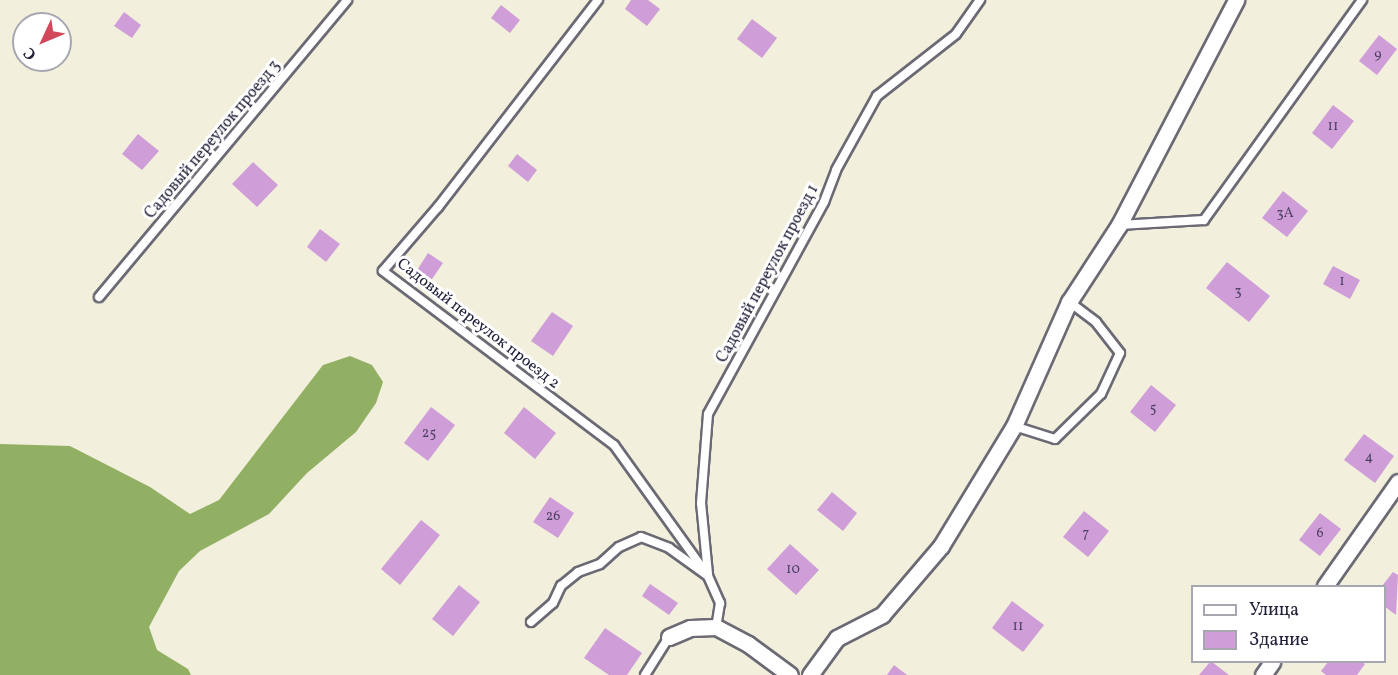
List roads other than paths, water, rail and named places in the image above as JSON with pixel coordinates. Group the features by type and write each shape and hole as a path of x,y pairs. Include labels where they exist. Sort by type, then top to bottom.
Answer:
{"street":[{"path":"810,675 837,638 882,615 941,546 1014,426 1069,302 1119,225 1236,0"},
{"path":"1326,585 1398,482"},
{"path":"669,637 690,628 716,627 748,644 790,675"}],"lane":[{"name":"Садовый переулок проезд 3","path":"99,297 347,0"},
{"name":"Садовый переулок проезд 2","path":"598,0 438,207 383,271 614,445 708,576"},
{"name":"Садовый переулок проезд 1","path":"708,576 701,503 708,414 824,202 836,170 877,96 956,34 980,0"},
{"path":"1119,225 1204,220 1362,0"},
{"path":"1014,426 1055,439 1101,394 1120,353 1096,322 1069,302"},
{"path":"531,622 554,603 561,586 578,572 600,564 619,547 641,537 669,548 708,576 720,603 716,627"},
{"path":"645,675 669,637"}]}
